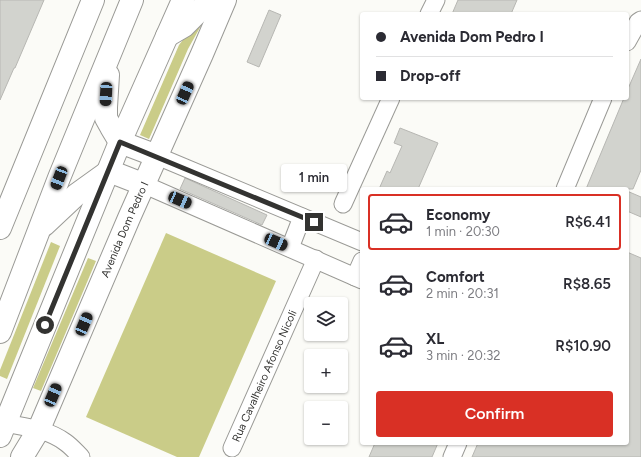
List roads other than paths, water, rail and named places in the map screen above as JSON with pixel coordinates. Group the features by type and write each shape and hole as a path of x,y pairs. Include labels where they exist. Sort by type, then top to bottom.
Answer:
{"main road":[{"path":"0,228 93,0"},
{"path":"0,332 62,171 132,0"},
{"path":"2,427 120,142 183,0"},
{"path":"167,36 184,26 210,0"},
{"name":"Avenida Dom Pedro I","path":"22,457 39,429 126,225 145,185 225,0"},
{"path":"111,52 107,81 106,118 120,142 157,156"},
{"path":"39,230 76,195 109,171"},
{"path":"109,171 145,185"}],"street":[{"path":"430,12 436,0"},
{"path":"629,38 638,22 641,20"},
{"path":"343,204 390,100"},
{"path":"566,187 602,100"},
{"path":"157,156 360,241"},
{"path":"145,185 359,278"},
{"path":"290,248 302,217"},
{"name":"Rua Cavalheiro Afonso Nicoli","path":"232,448 316,259"},
{"path":"2,427 39,429 65,442 81,457"},
{"path":"452,457 457,445"}]}
